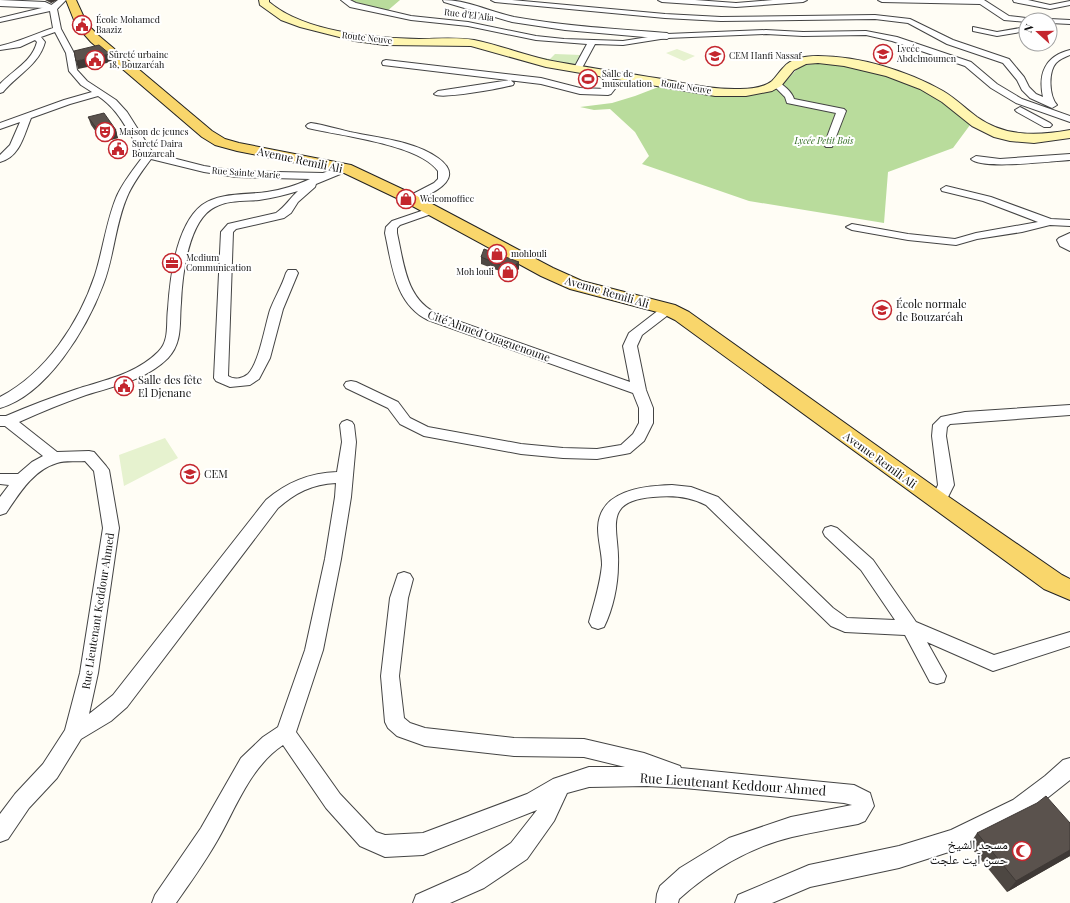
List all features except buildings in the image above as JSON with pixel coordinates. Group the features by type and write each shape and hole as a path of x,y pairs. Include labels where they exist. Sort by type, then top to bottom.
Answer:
{"main road":[{"name":"Avenue Remili Ali","path":"71,0 82,25 95,39 201,128 220,142 237,147 346,168 433,210 547,272 576,285 668,309 682,316 938,501 1053,582 1070,590"},
{"name":"Route Neuve","path":"264,0 264,3 272,10 285,18 304,25 347,36 385,42 470,43 546,63 715,92 753,92 776,84 793,65 801,61 828,60 844,62 896,76 935,92 951,101 977,122 1002,134 1034,139 1051,138 1070,134"}],"street":[{"path":"0,20 53,8 62,0"},
{"name":"Rue d'El Alia","path":"345,0 353,5 411,18 468,24 536,38 592,43 623,43 667,36 766,32 829,36 866,33 894,39 968,64 994,86 1019,101 1070,119"},
{"path":"447,0 512,19 565,27 667,36"},
{"path":"495,0 665,16 721,19 875,17 910,21 950,42 1006,61 1022,79 1025,88 1033,96 1070,116"},
{"path":"662,0 712,2 736,5 803,0"},
{"path":"882,0 980,1 1007,18 1018,19"},
{"path":"1017,0 1044,7 1070,6"},
{"path":"0,3 45,5 53,8"},
{"path":"1058,6 1070,3"},
{"path":"0,403 26,389 38,379 78,322 95,290 120,202 131,180 150,155 142,146 122,112 113,102 84,83 73,71 70,53 57,29 53,8"},
{"path":"1058,22 1070,22"},
{"path":"0,48 16,46 36,36 57,29"},
{"path":"976,29 997,34 1018,30"},
{"path":"0,90 36,56 40,49 41,42 36,36"},
{"path":"578,68 592,43"},
{"path":"922,56 934,52"},
{"path":"1050,104 1046,95 1046,82 1050,68 1054,61 1070,52"},
{"path":"386,63 541,81 580,91 608,92 614,85 601,73"},
{"path":"2,73 20,70"},
{"path":"438,94 458,92 499,84 541,81"},
{"path":"776,84 789,96 790,101 841,111 830,145"},
{"path":"0,126 66,102 100,93"},
{"path":"1019,101 1015,105 1018,108 1047,125"},
{"path":"0,160 11,152 17,145 20,131 27,116"},
{"path":"311,126 378,139 410,149 434,160 442,167 444,180 438,185 411,199"},
{"path":"0,146 18,141"},
{"name":"Rue Sainte Marie","path":"150,155 163,160 236,174 319,179 346,168"},
{"path":"976,160 1000,162 1070,157"},
{"path":"292,273 277,309 263,358 254,376 245,382 230,383 221,378 227,232 232,226 280,216 287,211 294,200 319,179"},
{"path":"4,421 71,395 127,379 146,369 164,354 174,336 173,308 184,246 192,225 206,207 212,203 275,194 319,179"},
{"path":"946,189 987,199 1050,222"},
{"name":"Cité Ahmed Ouaguenoune","path":"433,210 396,223 392,227 391,233 404,283 410,298 420,310 433,317 639,390"},
{"path":"852,227 908,237 956,242 976,236 1022,229 1050,222 1070,223"},
{"path":"1070,236 1063,240 1064,244 1070,248"},
{"path":"351,384 394,405 405,421 424,431 521,448 563,453 597,454 625,449 639,437 646,423 646,408 639,390 630,346 636,333 668,309"},
{"path":"938,501 946,485 939,436 940,425 943,422 946,420 965,417 1070,410"},
{"path":"4,421 55,458"},
{"path":"162,903 209,835 248,765 270,743 286,733 314,650 333,560 343,497 349,442 347,425"},
{"name":"Rue Lieutenant Keddour Ahmed","path":"0,509 21,480 38,464 55,458 89,456 101,470 111,528 89,673 74,733 50,771 22,801 0,832"},
{"path":"74,733 104,715 120,701 272,504 286,491 300,484 326,478 344,477"},
{"path":"0,479 21,480"},
{"path":"598,622 610,564 607,523 614,506 620,500 631,495 652,491 683,490 700,494 712,501 837,621 845,625 910,628 921,631 993,663 1070,639"},
{"path":"831,532 867,565 910,628 937,676"},
{"path":"404,579 399,598 390,676 395,722 404,730 425,737 514,747 584,748 644,762 688,778"},
{"name":"Rue Lieutenant Keddour Ahmed","path":"286,733 333,801 368,839 385,846 423,844 534,801 560,786 589,777 647,776 688,778 844,793 854,795 863,800 864,806 858,814 791,827 737,846 688,876 668,894 667,903"},
{"path":"746,903 809,876 899,857 955,839 1020,807 1052,783 1070,767"},
{"path":"424,903 476,880 519,851 547,814 560,786"}],"green space":[{"path":"350,0 400,0 386,12"},
{"path":"677,49 695,56 684,61 666,53"},
{"path":"555,54 581,55 577,63 573,65 529,58 532,56 550,59"},
{"name":"Lycée Petit Bois","path":"820,63 870,71 918,87 947,104 970,125 953,148 888,172 884,223 749,201 642,164 649,156 635,132 610,109 594,110 580,107 612,103 661,86 690,91 771,90 787,80 800,66"},
{"path":"165,438 178,458 124,486 119,455"}],"place":[{"name":"École Mohamed Baaziz","path":"82,25"},
{"name":"Lycée Abdelmoumen","path":"883,54"},
{"name":"CEM Hanfi Nassaf","path":"715,56"},
{"name":"Sûreté urbaine 18, Bouzaréah","path":"95,60"},
{"name":"Salle de musculation","path":"588,79"},
{"name":"Maison de jeunes","path":"105,132"},
{"name":"Sureté Daira Bouzareah","path":"118,149"},
{"name":"Welcomoffice","path":"406,199"},
{"name":"mohlouli","path":"497,254"},
{"name":"Medium Communication","path":"172,263"},
{"name":"Moh louli","path":"508,272"},
{"name":"École normale de Bouzaréah","path":"882,310"},
{"name":"Salle des fête El Djenane","path":"124,386"},
{"name":"CEM","path":"190,474"},
{"name":"مسجد الشيخ حسن آيت علجت","path":"1022,851"}]}
